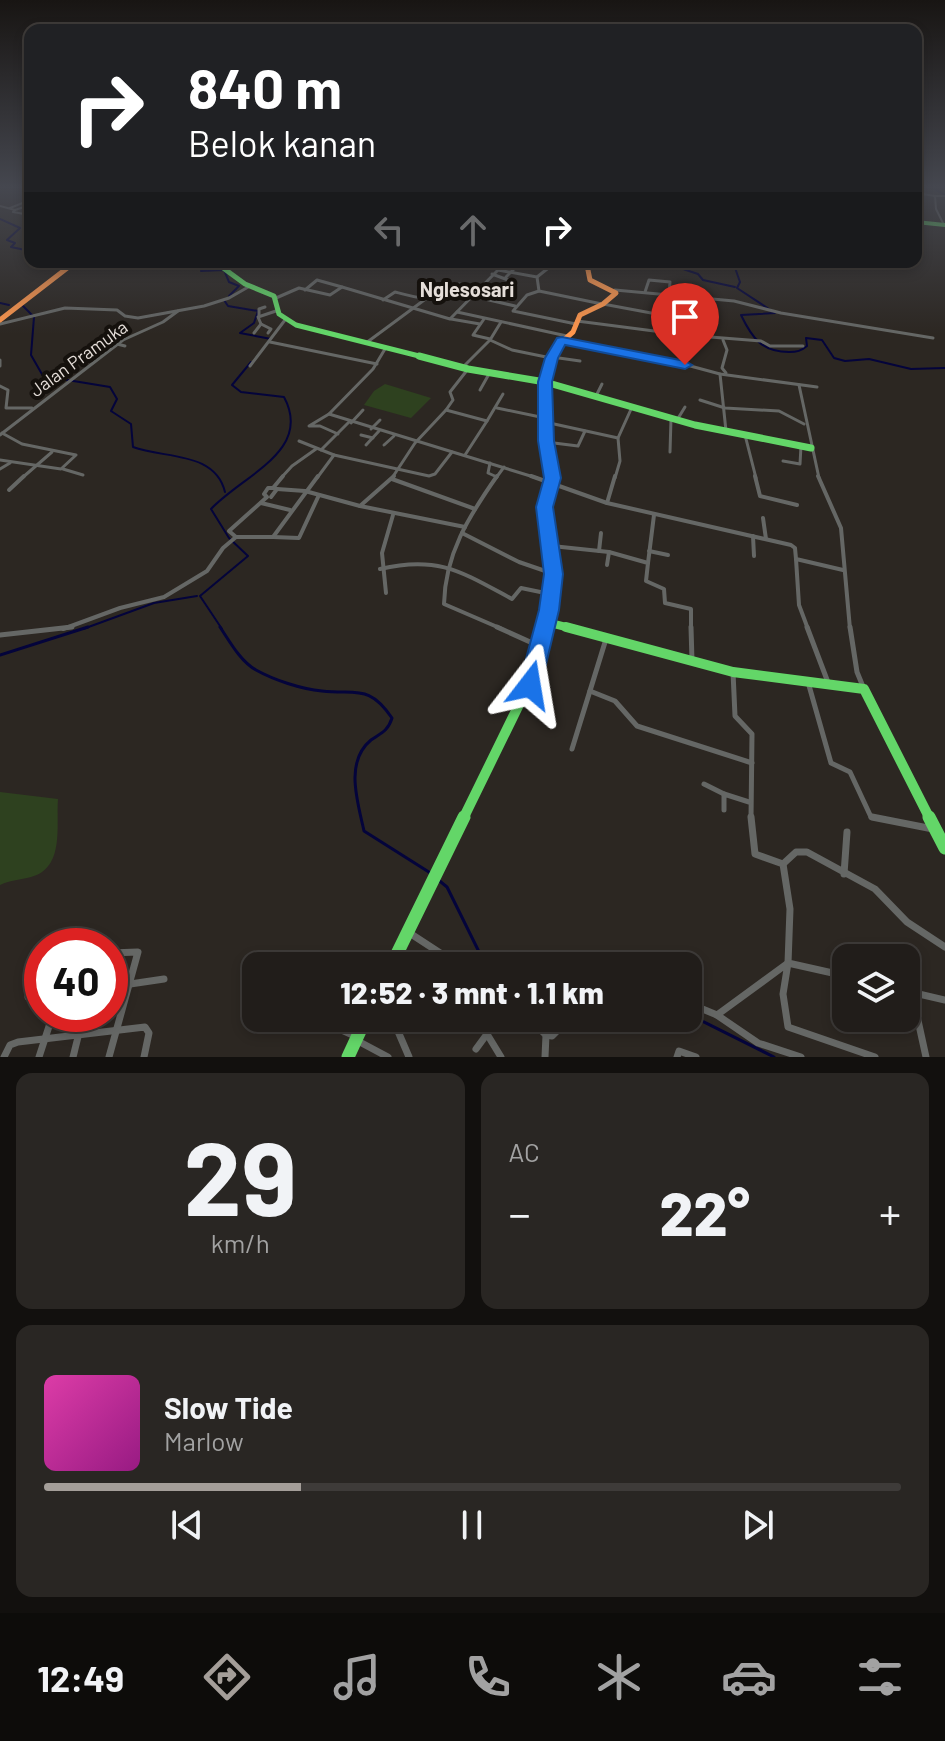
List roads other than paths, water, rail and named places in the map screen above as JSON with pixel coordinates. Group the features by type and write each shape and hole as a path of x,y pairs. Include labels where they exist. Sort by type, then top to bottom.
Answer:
{"main road":[{"path":"0,320 66,268"},
{"path":"224,268 250,286 276,298 276,311 285,320 465,369 545,382 674,420 806,447"},
{"path":"398,952 530,685 554,574 545,507 552,485 546,442 545,382 551,357 564,338 573,332 582,312 603,304 615,295 615,290 590,280 588,268"},
{"path":"546,622 733,672 864,689 945,848"},
{"path":"348,1057 359,1032"}],"street":[{"path":"492,274 507,278 515,268"},
{"path":"450,319 496,270 537,277 548,268"},
{"path":"537,277 539,291"},
{"path":"305,290 317,280 412,309 480,324"},
{"path":"642,298 651,280 670,282 669,294 685,335"},
{"path":"383,300 394,292 436,302 451,296 459,284 481,287"},
{"path":"0,320 61,309 96,308 119,311 135,319 229,298 250,286"},
{"path":"276,298 298,288 331,295 342,287"},
{"path":"398,293 404,288"},
{"path":"615,290 734,301 777,312 933,338"},
{"path":"678,318 539,291 527,295 512,310 520,315 576,322 754,341 770,346 803,346"},
{"path":"366,343 433,294 472,297 515,306"},
{"path":"261,324 259,309 265,307"},
{"name":"Jalan Pramuka","path":"1,434 117,344 163,322 178,311"},
{"path":"259,315 276,311"},
{"path":"457,312 613,353 657,357 720,374 817,387"},
{"path":"650,320 651,313"},
{"path":"484,319 473,335 512,350 580,361"},
{"path":"250,366 285,320"},
{"path":"360,506 392,479 415,443 446,410 453,400 450,392 501,322"},
{"path":"261,324 271,328 268,333"},
{"path":"254,333 261,324"},
{"path":"723,339 727,352 722,368 727,375"},
{"path":"270,342 377,364"},
{"path":"117,344 125,346"},
{"path":"338,434 320,426 309,426 329,414 377,364 385,349"},
{"path":"0,360 0,366"},
{"path":"480,390 489,374"},
{"path":"720,374 726,431"},
{"path":"596,396 602,384"},
{"path":"783,461 800,464 806,447 806,424 799,385"},
{"path":"0,386 8,390 6,408 35,408"},
{"path":"465,455 503,394"},
{"path":"700,400 725,408 775,410 806,424"},
{"path":"607,503 620,461 618,438 632,407"},
{"path":"670,452 674,420 685,407"},
{"path":"497,408 618,438"},
{"path":"271,497 287,471 338,434 363,410"},
{"path":"446,410 487,421"},
{"path":"329,414 415,443 490,462 607,503 792,545 799,605 829,685"},
{"path":"371,429 380,420"},
{"path":"366,445 379,431"},
{"path":"546,442 578,446 585,431"},
{"path":"1,434 22,444 76,456 61,469"},
{"path":"361,435 373,438"},
{"path":"745,435 760,496 797,505"},
{"path":"384,445 394,436"},
{"path":"299,441 334,455 398,471 434,475 452,452"},
{"path":"72,454 82,447"},
{"path":"806,447 841,528 843,570 855,660 864,689"},
{"path":"9,490 54,450"},
{"path":"273,537 290,510 334,455"},
{"path":"0,460 83,475"},
{"path":"490,462 488,473 497,477"},
{"path":"0,469 10,463"},
{"path":"504,467 475,509 448,565 444,605 539,646"},
{"path":"392,479 475,509"},
{"path":"235,538 229,531 267,497 264,494 268,488 305,491 464,530 519,562 554,574"},
{"path":"0,635 68,629 120,608 164,597 207,571 223,548 235,538 299,538 319,495"},
{"path":"261,503 290,510"},
{"path":"386,593 380,569 381,541 393,515"},
{"path":"654,515 646,581 664,589 665,602 691,609 692,662"},
{"path":"763,518 766,539"},
{"path":"599,551 601,533"},
{"path":"753,536 754,556"},
{"path":"552,546 609,552 648,563"},
{"path":"649,551 668,555"},
{"path":"607,565 609,552"},
{"path":"796,559 843,570"},
{"path":"380,569 419,560 448,565 512,599 521,588 551,595"},
{"path":"572,749 606,639"},
{"path":"733,672 735,714 751,731 749,802 756,856 783,864"},
{"path":"808,682 831,763 849,772 871,817 935,829"},
{"path":"590,691 615,701 637,726 752,763"},
{"path":"704,784 749,802"},
{"path":"724,794 724,810"},
{"path":"844,874 847,832"},
{"path":"783,864 796,852 804,852 875,889 907,922 945,947"},
{"path":"783,864 790,909 788,963 783,994 788,1027 875,1057"},
{"path":"408,932 439,952"},
{"path":"128,951 137,950 128,987"},
{"path":"717,1015 788,963 832,973"},
{"path":"129,984 164,979"},
{"path":"920,994 945,1000"},
{"path":"702,1009 717,1015 758,1043 801,1057"},
{"path":"128,1029 148,1028 144,1057"},
{"path":"39,1057 47,1032"},
{"path":"4,1057 12,1043 88,1032"},
{"path":"109,1057 115,1032"},
{"path":"344,1032 388,1057"},
{"path":"398,1032 409,1057"},
{"path":"543,1032 552,1036 558,1032"},
{"path":"919,1032 926,1057"},
{"path":"73,1057 79,1033"},
{"path":"476,1049 487,1034 501,1057"},
{"path":"545,1057 546,1035"},
{"path":"677,1057 681,1051 696,1057"}],"waterway":[{"path":"12,235 7,240 15,243 11,247 24,250"},
{"path":"204,268 201,271 224,270 229,282 239,286 229,296"},
{"path":"680,268 698,274 703,280 735,287"},
{"path":"735,268 740,282 737,288 775,313 741,315 754,337 765,346 780,351 797,351 807,346 806,338 822,340 834,358 845,361 869,359 911,369 945,368"},
{"path":"224,300 228,306 258,311 254,323 240,333 271,339"},
{"path":"0,303 9,305"},
{"path":"23,306 34,317 31,355 43,376 110,387 117,399 111,411 131,424 133,447 200,463 211,469 225,492"},
{"path":"222,629 200,596 248,556 229,538 211,509 256,473 282,447 289,432 291,416 284,397 241,392 232,385 251,362"},
{"path":"83,629 154,603 197,596"},
{"path":"0,655 88,627"},
{"path":"220,627 241,657 263,674 305,688 362,693 384,707 392,718 384,731 363,749 355,771 356,796 364,831 432,874"},
{"path":"436,878 447,887 479,952"},
{"path":"702,1021 774,1057"}],"district":[{"name":"Nglesosari","path":"467,290"}]}
